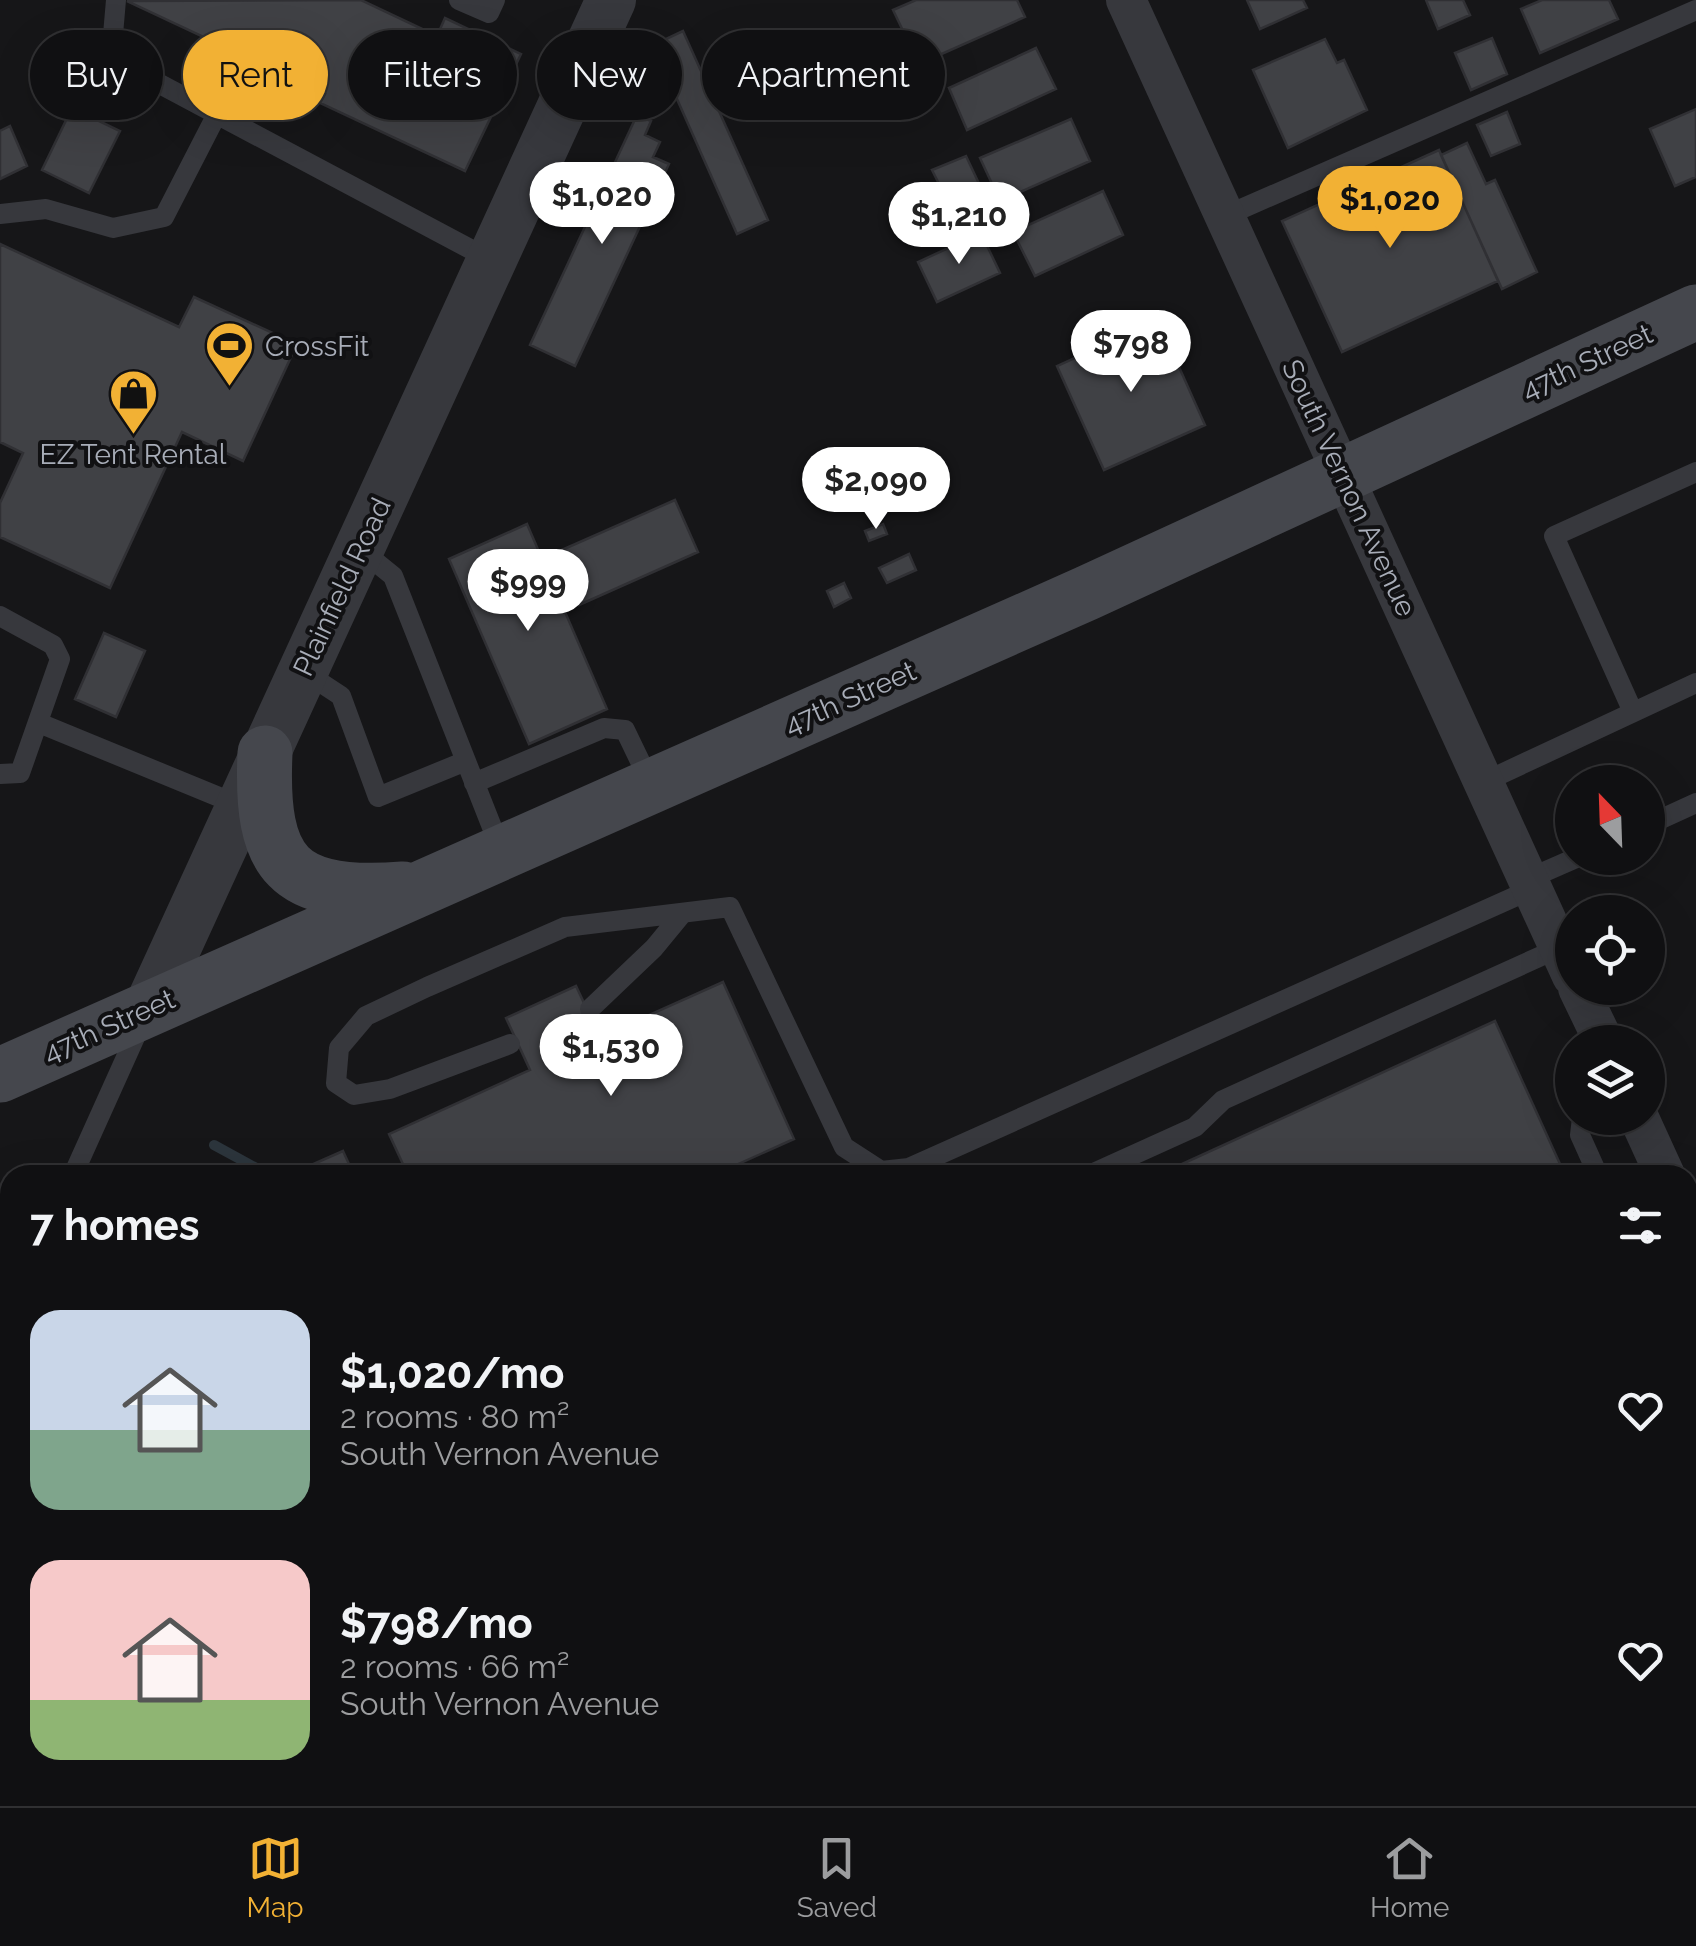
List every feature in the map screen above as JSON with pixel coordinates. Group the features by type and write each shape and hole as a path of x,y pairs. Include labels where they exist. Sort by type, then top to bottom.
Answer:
{"main road":[{"name":"47th Street","path":"0,1074 652,786 1696,312"},
{"path":"265,753 263,808 273,846 296,873 324,887 361,892 420,888"}],"street":[{"name":"Plainfield Road","path":"148,1008 612,0"},
{"name":"South Vernon Avenue","path":"1126,0 1555,938"},
{"path":"1647,1135 1661,1165"}],"lane":[{"path":"116,0 111,58 183,96"},
{"path":"459,0 489,13 495,0"},
{"path":"1224,216 1696,10"},
{"path":"0,214 46,209 113,228 164,217 214,120"},
{"path":"228,120 493,260"},
{"path":"1633,712 1554,536 1696,472"},
{"path":"360,549 393,576 502,852"},
{"path":"0,616 52,645 60,659 20,773 0,774"},
{"path":"303,672 341,696 378,797 466,761"},
{"path":"1484,782 1696,683"},
{"path":"39,724 241,806"},
{"path":"474,783 604,728 626,730 652,786"},
{"path":"1665,817 1696,803"},
{"path":"916,1165 1555,870"},
{"path":"510,1044 390,1088 354,1095 336,1083 339,1048 366,1016 396,1002 565,927 730,907 844,1147 872,1165"},
{"path":"590,1009 654,948 682,914"},
{"path":"1111,1165 1196,1126 1223,1100 1555,966"},
{"name":"Plainfield Road","path":"77,1165 148,1008"},
{"path":"1580,1135 1594,1165"}],"building":[{"path":"361,0 424,30 348,30 348,116 328,107 328,30 189,30 127,1"},
{"path":"916,0 1017,0 1025,17 945,52 945,30 903,30 893,10"},
{"path":"1247,0 1303,0 1307,8 1260,29"},
{"path":"1426,0 1463,0 1470,15 1438,29"},
{"path":"1542,0 1609,0 1618,19 1540,53 1521,9"},
{"path":"445,18 470,30 440,30"},
{"path":"682,31 702,73 702,120 723,120 768,220 737,234 682,110"},
{"path":"1492,38 1507,74 1471,90 1455,53"},
{"path":"1325,39 1337,63 1344,60 1367,110 1288,148 1253,70"},
{"path":"1036,48 1056,89 967,130 949,88"},
{"path":"1696,109 1696,177 1675,186 1650,129"},
{"path":"1507,112 1520,144 1491,156 1477,125"},
{"path":"1071,119 1090,161 1000,201 980,158"},
{"path":"66,120 97,120 120,131 89,193 42,170"},
{"path":"356,120 489,120 465,171"},
{"path":"635,120 651,121 645,135 660,142 653,157 669,164 575,366 530,345"},
{"path":"10,126 27,166 0,179 0,131"},
{"path":"1467,143 1486,184 1495,180 1537,272 1502,289 1441,155"},
{"path":"1439,150 1498,281 1342,352 1282,221"},
{"path":"966,156 982,190 950,206 932,170"},
{"path":"1103,191 1123,235 1035,276 1013,232"},
{"path":"981,233 1000,273 937,302 918,262"},
{"path":"0,244 179,327 194,297 297,344 243,461 182,432 110,588 0,537 0,503 23,453 0,442"},
{"path":"1158,320 1205,425 1104,470 1057,366"},
{"path":"675,500 698,552 579,605 555,553"},
{"path":"527,524 607,709 529,744 449,559"},
{"path":"883,524 887,534 869,541 865,531"},
{"path":"909,554 916,570 887,583 879,568"},
{"path":"844,583 851,598 834,607 827,591"},
{"path":"104,633 145,651 116,717 75,699"},
{"path":"723,982 794,1139 736,1165 403,1165 389,1134 530,1070 506,1018 576,986 600,1037"},
{"path":"1495,1021 1560,1165 1180,1165"},
{"path":"343,1151 349,1165 311,1165"}],"waterway":[{"path":"214,1145 251,1165"}],"place":[{"name":"CrossFit","path":"230,388"},
{"name":"EZ Tent Rental","path":"133,436"}]}
